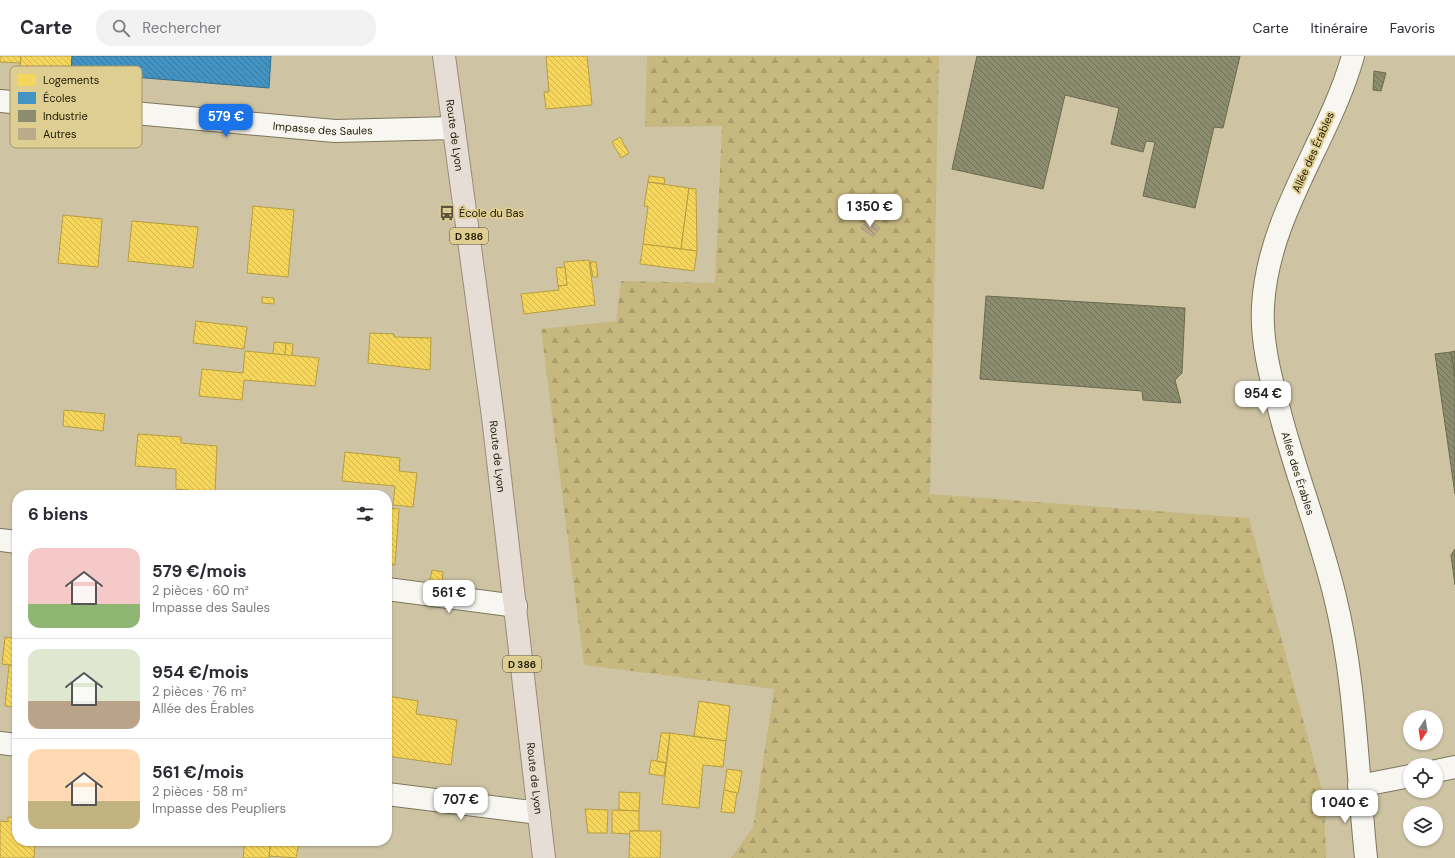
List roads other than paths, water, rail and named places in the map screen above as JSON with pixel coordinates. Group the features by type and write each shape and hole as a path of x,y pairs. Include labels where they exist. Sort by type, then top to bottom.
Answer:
{"main road":[{"name":"Route de Lyon","path":"444,56 493,417 544,858"}],"street":[{"name":"Allée des Érables","path":"1353,56 1309,164 1278,229 1263,306 1266,359 1284,429 1335,597 1352,697 1358,786 1366,858"},
{"name":"Impasse des Saules","path":"0,101 10,102"},
{"name":"Impasse des Saules","path":"142,114 335,131 454,128"},
{"path":"0,540 12,541"},
{"path":"392,589 516,606"},
{"path":"0,743 12,744"},
{"path":"1443,770 1455,767"},
{"path":"1358,786 1403,777"},
{"path":"392,795 539,813"}],"place":[{"name":"École du Bas","path":"447,213"}]}
